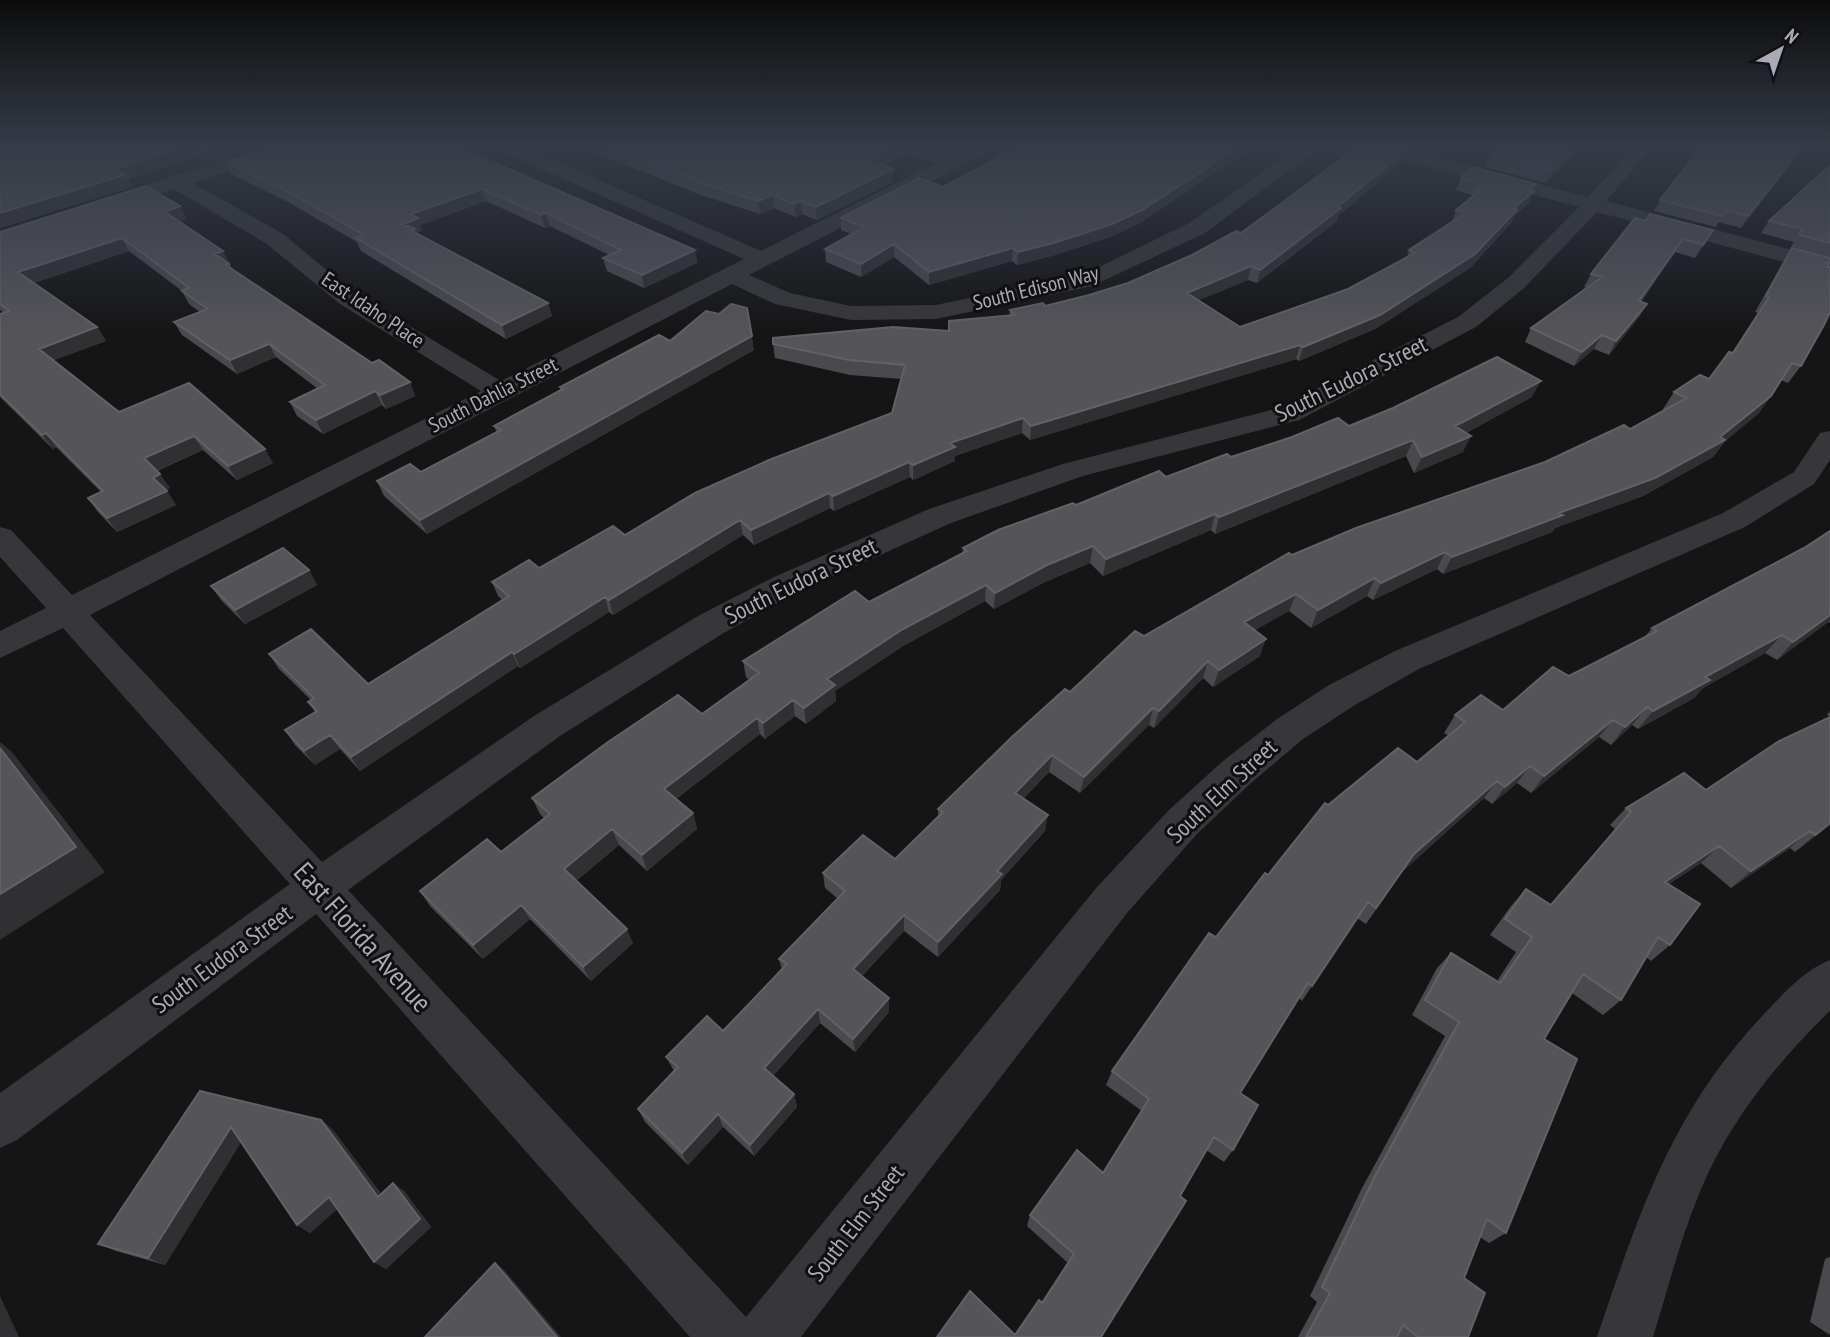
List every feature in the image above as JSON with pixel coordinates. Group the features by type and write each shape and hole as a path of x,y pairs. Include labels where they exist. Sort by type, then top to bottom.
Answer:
{"street":[{"path":"88,210 93,208"},
{"name":"East Idaho Place","path":"222,208 275,239 348,299 500,391"},
{"path":"647,208 762,259"},
{"name":"South Dahlia Street","path":"0,646 862,208"},
{"name":"South Edison Way","path":"731,275 783,299 851,313 936,312 1092,279 1197,228 1224,208"},
{"name":"South Eudora Street","path":"0,1123 318,888 547,726 635,670 771,593 940,516 1073,470 1289,414 1484,310 1532,270 1588,208"},
{"path":"1609,208 1830,267"},
{"name":"South Elm Street","path":"766,1337 1112,901 1183,822 1237,772 1290,729 1342,695 1407,660 1734,520 1804,478 1830,439"},
{"name":"East Florida Avenue","path":"0,537 727,1337"},
{"path":"1625,1337 1681,1173 1708,1124 1739,1076 1781,1025 1830,981"}],"building":[{"path":"0,208 15,208 0,213"},
{"path":"75,208 174,208 165,212 223,251 215,254 229,264 226,265 372,363 379,360 410,382 380,395 375,391 316,420 290,402 325,385 269,344 230,360 174,322 208,309 182,291 189,288 122,238 18,272 97,327 39,349 119,412 189,383 265,449 228,466 194,436 144,458 160,474 153,478 167,491 107,518 88,498 103,491 46,433 42,435 0,394 0,314 9,311 0,304 0,232"},
{"path":"317,208 427,208 411,214 418,218 403,224 548,303 502,325 356,238 364,235"},
{"path":"526,208 599,208 695,250 642,275 603,258 621,250 546,213 541,215"},
{"path":"860,208 1144,208 1112,224 1057,242 1018,252 1013,248 929,272 894,244 861,264 825,249 864,227 841,218"},
{"path":"1274,208 1340,208 1260,270 1251,266 1187,293 1240,327 1348,289 1415,253 1409,250 1466,213 1456,210 1458,208 1517,210 1475,254 1380,315 1303,347 1300,345 1031,426 1023,418 950,443 955,447 913,465 909,462 833,496 829,493 751,530 740,520 609,600 605,597 514,654 512,652 351,757 330,735 304,751 285,730 317,711 308,702 314,698 269,654 311,629 368,684 509,596 492,582 529,560 539,568 613,526 625,535 695,493 769,460 892,413 905,365 849,360 773,344 773,338 893,327 949,331 949,321 1015,315 1010,310 1043,303 1045,306 1128,283 1192,255 1236,231 1241,233"},
{"path":"1693,208 1754,208 1748,216 1726,211 1722,216"},
{"path":"1783,208 1830,208 1830,243 1799,235 1802,229 1769,221"},
{"path":"1650,214 1713,230 1703,245 1683,239 1639,301 1647,304 1616,341 1602,335 1582,352 1531,328 1602,277 1591,274 1635,218 1645,221"},
{"path":"1792,248 1830,258 1827,267 1830,267 1830,312 1801,366 1792,363 1771,396 1720,437 1725,440 1655,478 1559,513 1563,515 1452,557 1445,552 1381,583 1375,578 1318,610 1296,594 1244,622 1266,639 1219,670 1208,661 1159,711 1153,708 1084,777 1052,755 1015,793 1048,815 997,871 1002,874 938,942 904,915 853,969 889,998 853,1039 818,1009 764,1068 794,1094 750,1145 718,1114 682,1153 638,1109 678,1067 666,1057 707,1016 723,1031 787,964 779,959 845,891 823,873 863,835 895,859 943,812 938,809 1013,736 1065,689 1070,692 1135,631 1144,636 1289,553 1292,555 1356,528 1545,462 1624,425 1630,429 1686,398 1674,392 1700,375 1709,379 1729,352 1733,353 1769,297 1766,296"},
{"path":"731,304 747,308 752,336 420,520 377,481 410,464 421,472 501,430 494,426 563,389 560,387 659,335 670,341 706,311 719,314"},
{"path":"1497,357 1541,381 1455,426 1471,436 1422,457 1413,440 1219,517 1215,514 1106,559 1093,546 1047,565 995,593 986,585 903,629 827,679 835,685 804,708 793,700 763,723 757,718 664,789 693,813 642,855 612,829 564,869 627,929 583,967 521,905 473,945 420,891 487,839 501,852 550,814 532,798 608,742 678,695 702,714 759,673 743,661 855,591 869,602 967,551 963,548 998,530 1073,503 1076,505 1159,471 1166,477 1227,454 1231,457 1292,437 1338,418 1349,426 1393,408"},
{"path":"1830,531 1830,615 1793,642 1782,635 1705,677 1710,680 1653,711 1647,707 1625,727 1613,720 1544,776 1530,766 1505,787 1497,781 1414,854 1376,908 1368,902 1312,986 1308,983 1240,1093 1258,1105 1233,1150 1214,1137 1180,1196 1186,1201 1101,1337 937,1337 970,1291 1015,1335 1039,1300 1042,1303 1074,1254 1030,1215 1077,1150 1103,1173 1149,1099 1112,1071 1209,933 1216,937 1265,873 1268,875 1325,803 1328,805 1398,748 1417,762 1465,722 1455,715 1481,695 1503,710 1553,667 1569,676 1657,631 1652,628 1804,548"},
{"path":"283,548 309,570 235,610 211,586"},
{"path":"1830,717 1830,823 1815,835 1810,831 1751,871 1719,846 1665,882 1700,904 1670,945 1658,937 1621,1000 1583,974 1544,1039 1577,1059 1506,1233 1487,1219 1464,1278 1485,1293 1468,1337 1418,1337 1403,1325 1397,1337 1306,1337 1330,1293 1322,1287 1375,1176 1459,1022 1425,1000 1451,953 1500,983 1532,937 1505,919 1526,889 1551,905 1631,812 1626,808 1684,773 1706,790 1779,741"},
{"path":"0,748 76,847 0,894"},
{"path":"200,1091 321,1120 378,1197 393,1183 420,1219 374,1262 329,1197 297,1225 231,1127 148,1258 98,1244"},
{"path":"495,1263 557,1337 425,1337"}]}
